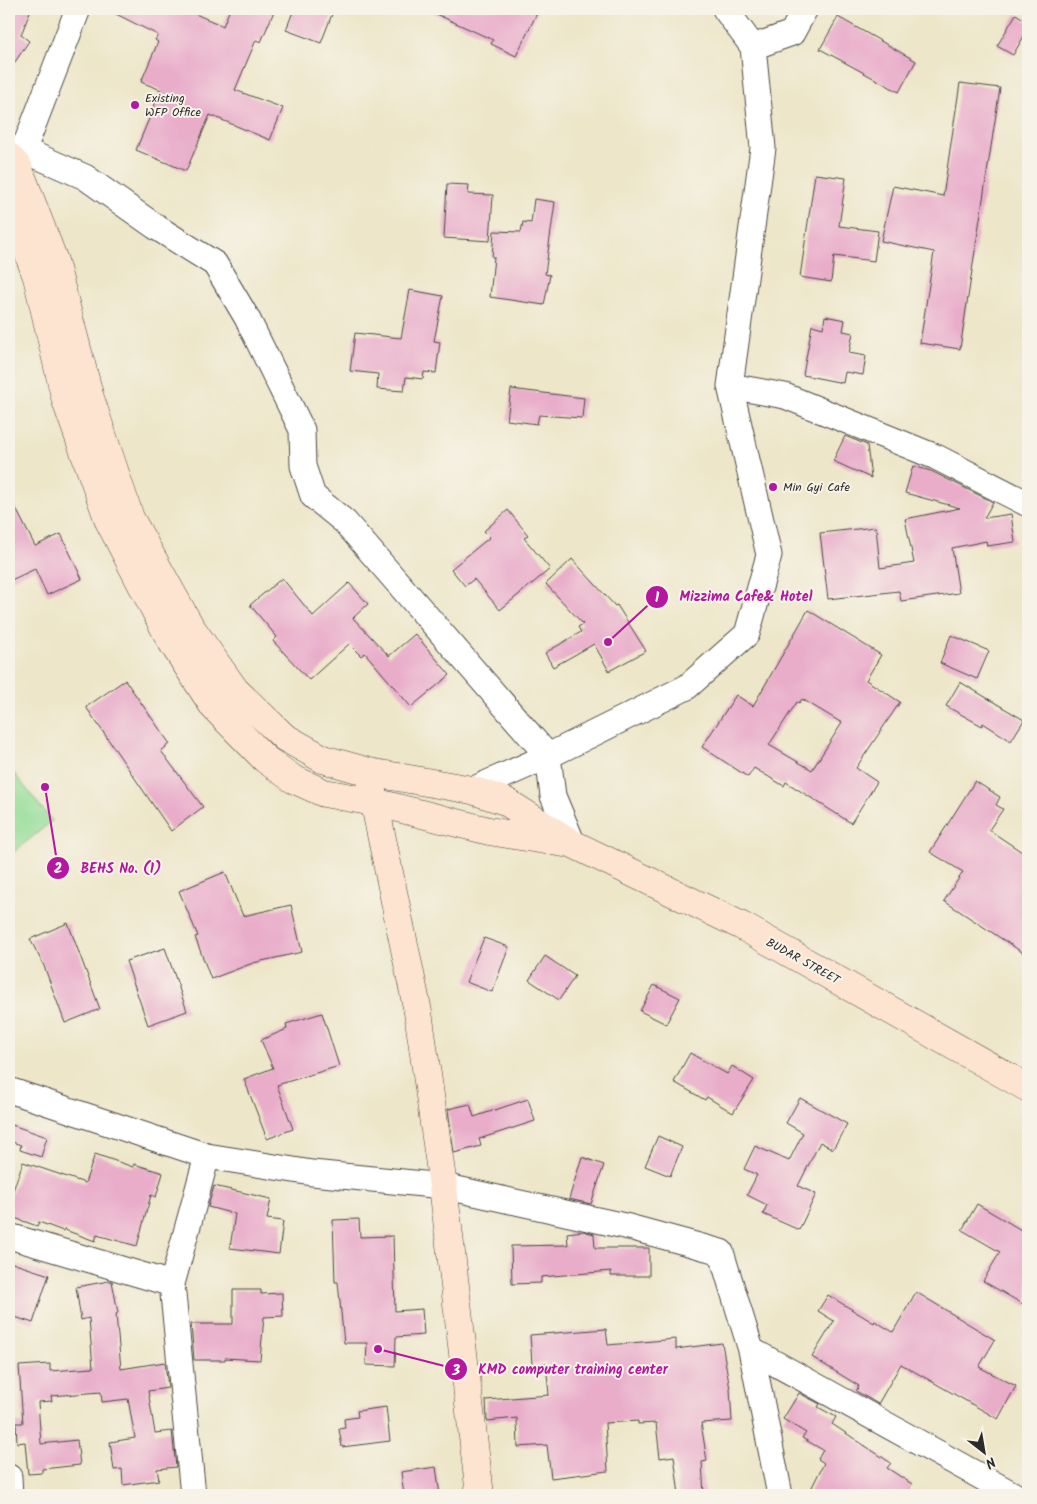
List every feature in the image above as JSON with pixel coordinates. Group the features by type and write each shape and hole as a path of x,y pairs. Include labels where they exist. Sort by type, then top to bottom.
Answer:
{"main road":[{"path":"13,158 18,166 54,261 90,398 130,518 190,626 235,690 284,737 323,759 369,772 472,790 505,801 573,844"},
{"path":"9,201 37,277 66,401 109,521 170,639 214,707 265,759 293,778 324,793 374,802 489,831 573,844"},
{"path":"369,772 418,1012 443,1186 480,1495"},
{"name":"BUDAR STREET","path":"573,844 742,926 1028,1088"}],"street":[{"path":"78,9 27,140 13,158 85,177 156,227 215,264 247,318 302,430 303,466 313,496 345,522 548,756 553,796 573,844"},
{"path":"472,790 548,756 686,687 747,634 769,555 730,386 763,148 753,47 725,9"},
{"path":"753,47 792,33 805,9"},
{"path":"730,386 785,396 936,457 1028,504"},
{"path":"9,1090 208,1156 312,1173 443,1186 629,1227 721,1252 751,1350 780,1495"},
{"path":"193,1495 172,1284 208,1156"},
{"path":"9,1236 172,1284"},
{"path":"751,1350 1014,1495"},
{"path":"9,1476 10,1495"}],"green space":[{"path":"9,767 52,821 9,856"}],"building":[{"path":"9,9 31,9 21,35 29,41 9,71"},
{"path":"106,9 184,9 223,26 230,9 275,9 261,42 256,40 235,90 283,108 270,140 210,115 186,171 136,150 161,90 141,82 158,42 155,40 158,35"},
{"path":"294,9 334,9 321,43 286,30"},
{"path":"425,9 539,9 516,56 491,44 493,40"},
{"path":"1016,14 1028,22 1028,29 1013,55 997,46"},
{"path":"838,17 916,61 899,92 820,49"},
{"path":"960,83 1000,88 960,349 920,343 934,252 881,241 893,186 943,196"},
{"path":"815,174 846,178 839,226 878,231 874,261 834,256 831,282 800,277"},
{"path":"447,184 469,185 468,194 493,195 490,241 444,238"},
{"path":"534,199 555,202 545,274 550,275 544,305 490,297 494,257 492,257 494,231 521,232 523,222 531,223"},
{"path":"410,290 443,296 434,341 440,342 436,373 424,372 423,379 406,377 404,391 377,389 378,374 350,371 355,333 401,338"},
{"path":"825,316 845,320 843,331 853,333 849,353 866,356 863,375 845,372 843,383 803,375 812,325 823,328"},
{"path":"511,389 584,398 582,418 539,415 537,424 507,420"},
{"path":"845,436 867,445 871,478 833,461"},
{"path":"913,466 931,471 993,502 984,518 1011,514 1015,542 987,546 986,541 952,548 959,593 901,601 899,591 828,599 820,533 876,527 880,568 914,563 905,519 960,508 905,493"},
{"path":"9,495 35,546 61,534 82,579 47,595 35,569 9,581"},
{"path":"508,510 528,535 524,538 550,569 500,610 474,579 465,586 451,569 490,537 484,531"},
{"path":"572,559 615,606 617,605 646,651 609,671 594,644 553,667 545,653 581,632 578,627 583,624 546,584"},
{"path":"282,578 313,616 349,583 368,604 353,618 389,656 415,634 450,675 411,707 365,653 361,656 349,644 309,680 273,641 277,637 250,605"},
{"path":"808,610 881,655 866,680 900,702 856,768 877,782 851,823 786,782 784,786 754,768 748,777 702,747 736,695 753,706","holes":["802,699 842,723 812,770 769,745 797,702 799,703"]},
{"path":"951,635 989,651 977,679 940,663"},
{"path":"125,680 170,744 161,751 203,807 171,831 86,707"},
{"path":"960,682 1024,720 1011,741 983,723 982,726 946,706"},
{"path":"975,781 1000,797 996,805 1003,809 989,830 1028,856 1028,956 944,901 963,872 930,852"},
{"path":"225,872 243,916 291,905 302,952 253,963 211,979 195,937 198,936 179,891"},
{"path":"68,923 100,1009 65,1023 44,966 30,939"},
{"path":"484,938 509,947 492,992 466,982"},
{"path":"165,948 187,1011 148,1025 126,961"},
{"path":"545,956 575,976 559,1000 529,980"},
{"path":"654,985 680,998 666,1024 640,1011"},
{"path":"322,1013 339,1066 277,1085 293,1129 267,1139 244,1079 273,1068 261,1040 287,1029 286,1024"},
{"path":"690,1053 727,1074 732,1066 754,1080 733,1113 707,1097 705,1100 674,1082"},
{"path":"800,1098 847,1124 833,1149 820,1142 798,1186 816,1194 799,1230 763,1214 767,1205 747,1195 757,1175 744,1169 755,1146 789,1161 803,1133 786,1123"},
{"path":"528,1099 535,1121 479,1139 481,1146 454,1153 448,1109 470,1104 474,1117"},
{"path":"9,1124 47,1137 41,1157 20,1150 21,1145 9,1141"},
{"path":"658,1136 682,1147 670,1176 645,1166"},
{"path":"95,1154 133,1167 134,1164 163,1173 156,1197 151,1195 137,1246 97,1235 95,1241 65,1230 65,1228 63,1231 39,1222 37,1226 9,1216 9,1202 23,1162 85,1183"},
{"path":"582,1157 604,1165 591,1204 569,1199"},
{"path":"214,1186 271,1199 267,1219 283,1221 279,1254 230,1248 235,1214 208,1207"},
{"path":"977,1204 1028,1234 1028,1307 983,1281 1000,1252 962,1230"},
{"path":"359,1219 360,1237 393,1236 395,1311 422,1309 424,1335 396,1337 395,1366 366,1365 367,1343 344,1343 338,1282 335,1282 333,1220"},
{"path":"583,1231 594,1234 595,1248 649,1248 649,1276 611,1276 611,1271 541,1277 541,1283 512,1284 511,1246 568,1245 567,1233"},
{"path":"9,1262 49,1275 33,1323 9,1315"},
{"path":"112,1281 118,1313 116,1314 121,1369 165,1362 168,1388 148,1391 155,1433 172,1431 176,1467 157,1469 159,1480 123,1485 122,1469 114,1470 110,1442 135,1438 128,1399 102,1402 101,1392 51,1396 52,1401 38,1402 41,1444 77,1440 80,1465 42,1469 42,1473 28,1474 25,1442 17,1443 16,1423 23,1423 19,1366 50,1364 50,1371 93,1368 89,1318 81,1320 76,1287"},
{"path":"233,1290 261,1290 261,1294 282,1293 283,1316 264,1317 260,1360 225,1358 225,1360 194,1360 191,1324 233,1324"},
{"path":"916,1292 995,1340 979,1367 1016,1386 998,1419 901,1364 878,1404 856,1391 859,1386 812,1357 834,1321 818,1311 828,1295 874,1323 875,1321 893,1332"},
{"path":"606,1329 608,1345 676,1339 676,1349 722,1343 730,1389 732,1421 701,1423 707,1461 702,1462 704,1495 679,1495 674,1456 660,1458 656,1423 638,1424 638,1421 605,1423 608,1471 551,1478 547,1445 518,1447 517,1418 487,1421 486,1400 549,1395 546,1363 532,1364 530,1335"},
{"path":"799,1393 820,1404 818,1407 836,1417 832,1424 891,1463 887,1468 912,1484 905,1495 808,1495 824,1463 818,1459 823,1450 802,1438 806,1433 783,1419"},
{"path":"386,1407 390,1441 342,1447 339,1429 345,1428 344,1419 358,1417 357,1411"},
{"path":"436,1467 440,1495 404,1495 401,1472"}],"place":[{"name":"Existing WFP Office","path":"135,105"},
{"name":"Min Gyi Cafe","path":"773,487"},
{"name":"Mizzima Cafe& Hotel","path":"608,642"},
{"name":"BEHS No. (1)","path":"45,787"},
{"name":"KMD computer training center","path":"378,1349"}]}
